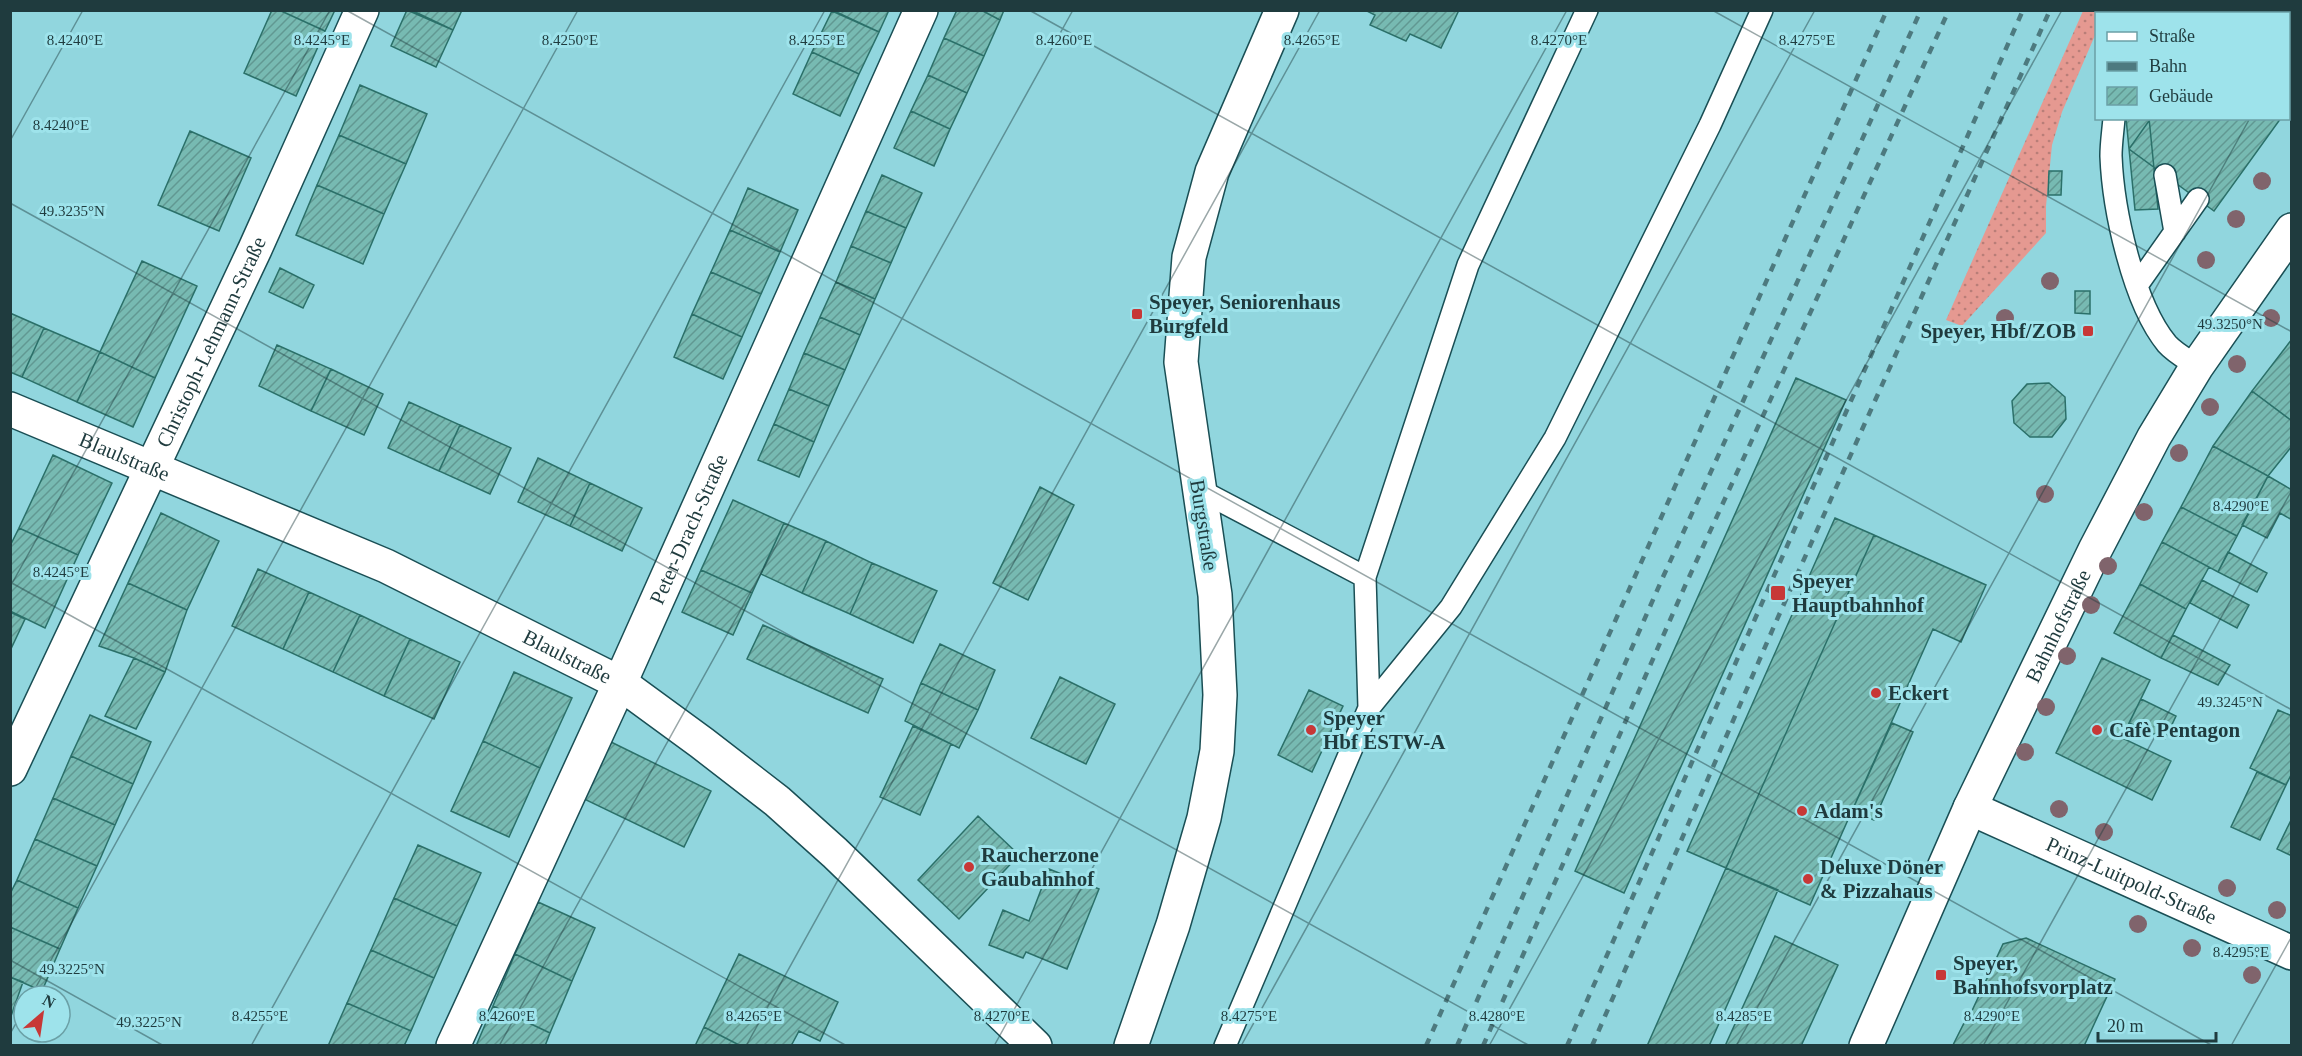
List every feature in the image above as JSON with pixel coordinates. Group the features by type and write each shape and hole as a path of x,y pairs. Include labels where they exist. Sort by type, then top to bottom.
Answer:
{"street":[{"name":"Christoph-Lehmann-Straße","path":"10,769 153,469 362,10"},
{"name":"Peter-Drach-Straße","path":"453,1046 620,683 921,10"},
{"name":"Burgstraße","path":"1131,1046 1179,903 1204,818 1217,752 1220,695 1215,595 1181,362 1189,257 1212,172 1282,10"},
{"name":"Bahnhofstraße","path":"1866,1046 1970,808 2095,550 2154,437 2197,366 2287,248"},
{"name":"Blaulstraße","path":"10,409 386,566 620,683 702,742 777,801 843,861 1035,1046"},
{"name":"Prinz-Luitpold-Straße","path":"1970,808 2292,953"}],"lane":[{"path":"1369,708 1365,577 1468,265 1587,10"},
{"path":"1225,1046 1369,708 1451,607 1555,438 1710,125 1762,10"},
{"path":"2114,120 2111,154 2115,192 2127,254 2148,314 2156,329 2169,346 2197,366"},
{"path":"2165,175 2175,231"},
{"path":"2138,284 2198,199"},
{"path":"1198,489 1365,577"}],"shaded area":[{"path":"2083,11 2107,11 2095,12 2095,35 2062,112 2052,145 2046,206 2046,233 1962,326 1946,320"}],"building":[{"path":"272,10 279,10 325,31 296,96 244,73"},
{"path":"279,10 335,10 325,31"},
{"path":"407,10 453,30 436,67 391,46"},
{"path":"411,10 462,10 453,30"},
{"path":"832,10 889,10 879,32"},
{"path":"957,10 981,10 1000,20 984,56 944,38"},
{"path":"981,10 1004,10 1000,20"},
{"path":"1365,10 1459,10 1441,48 1410,34 1406,41 1370,25 1375,15"},
{"path":"2229,10 2292,10 2292,104 2290,106 2290,12 2228,12"},
{"path":"832,11 879,32 859,74 812,52"},
{"path":"944,38 984,56 967,93 928,75"},
{"path":"812,52 859,74 840,116 793,94"},
{"path":"928,75 967,93 950,129 911,111"},
{"path":"360,85 427,114 406,164 339,135"},
{"path":"911,111 950,129 934,166 894,148"},
{"path":"2126,120 2149,120 2158,209 2135,210"},
{"path":"2150,120 2280,120 2214,211 2129,149"},
{"path":"190,131 251,158 219,231 158,205"},
{"path":"339,135 406,164 384,214 317,185"},
{"path":"2049,171 2062,171 2061,195 2048,195"},
{"path":"882,175 922,193 906,228 866,211"},
{"path":"317,185 384,214 363,264 296,235"},
{"path":"748,188 798,210 780,252 730,230"},
{"path":"866,211 906,228 891,263 851,246"},
{"path":"730,230 780,252 761,294 711,272"},
{"path":"851,246 891,263 875,299 836,282"},
{"path":"142,261 197,286 155,378 100,352"},
{"path":"280,268 314,285 303,308 269,292"},
{"path":"711,272 761,294 742,337 692,314"},
{"path":"836,282 875,299 860,335 820,317"},
{"path":"2075,291 2090,291 2090,314 2075,313"},
{"path":"10,313 44,328 22,377 10,372"},
{"path":"692,314 742,337 723,379 674,357"},
{"path":"820,317 860,335 845,370 804,353"},
{"path":"44,328 100,352 77,402 22,377"},
{"path":"2292,339 2292,421 2252,391"},
{"path":"277,345 331,369 311,411 259,386"},
{"path":"100,352 155,378 133,427 77,402"},
{"path":"804,353 845,370 829,406 789,389"},
{"path":"331,369 383,394 364,435 311,411"},
{"path":"1796,378 1846,400 1624,893 1575,871"},
{"path":"2049,383 2065,397 2066,419 2052,437 2030,437 2014,423 2012,401 2027,384"},
{"path":"789,389 829,406 814,442 774,424"},
{"path":"2252,391 2292,421 2292,446 2268,476 2213,446"},
{"path":"409,402 460,425 439,471 388,448"},
{"path":"774,424 814,442 799,477 758,460"},
{"path":"460,425 511,448 490,494 439,471"},
{"path":"2213,446 2268,476 2237,536 2181,507"},
{"path":"53,455 112,483 78,555 19,528"},
{"path":"538,458 590,483 570,526 518,502"},
{"path":"2268,476 2292,490 2292,520 2280,513 2267,538 2242,525"},
{"path":"590,483 642,508 622,551 570,526"},
{"path":"1040,487 1074,505 1028,600 993,583"},
{"path":"733,500 784,523 752,593 701,570"},
{"path":"2181,507 2237,536 2218,572 2162,542"},
{"path":"161,513 219,541 187,610 128,583"},
{"path":"1835,518 1874,535 1726,868 1687,851"},
{"path":"784,523 826,541 802,593 761,574"},
{"path":"19,528 78,555 45,628 10,611 10,546"},
{"name":"Speyer Hauptbahnhof","path":"1874,535 1986,585 1961,642 1933,629 1810,905 1726,868"},
{"path":"826,541 872,563 850,614 802,593"},
{"path":"2162,542 2209,567 2186,609 2140,584"},
{"path":"2228,552 2267,573 2257,592 2218,572"},
{"path":"872,563 937,591 913,643 850,614"},
{"path":"258,569 309,592 283,649 232,626"},
{"path":"701,570 752,593 733,635 682,612"},
{"path":"2202,580 2249,605 2237,628 2190,603"},
{"path":"128,583 187,610 165,672 99,646"},
{"path":"2140,584 2186,609 2161,658 2114,633"},
{"path":"309,592 360,615 333,672 283,649"},
{"path":"10,612 25,619 10,651"},
{"path":"360,615 410,639 384,696 333,672"},
{"path":"763,625 883,679 868,713 747,659"},
{"path":"2173,635 2230,665 2218,685 2161,658"},
{"path":"410,639 460,662 434,719 384,696"},
{"path":"940,644 995,670 978,710 921,683"},
{"path":"134,658 165,672 136,729 105,716"},
{"name":"Cafè Pentagon","path":"2102,658 2150,680 2122,738 2171,761 2152,800 2056,753"},
{"path":"514,672 572,698 540,768 483,741"},
{"path":"1060,677 1115,704 1086,764 1031,738"},
{"path":"921,683 978,710 959,748 905,721"},
{"name":"Speyer Hbf ESTW-A","path":"1309,690 1343,706 1312,772 1278,755"},
{"path":"2141,699 2176,716 2165,739 2129,723"},
{"path":"2278,710 2292,716 2292,773 2286,785 2250,768"},
{"path":"90,715 151,742 133,784 71,756"},
{"path":"1892,723 1913,732 1874,820 1852,811"},
{"path":"913,726 951,744 920,815 880,797"},
{"path":"483,741 540,768 509,837 451,811"},
{"path":"609,741 711,791 684,847 582,798"},
{"path":"71,756 133,784 115,825 53,798"},
{"path":"2257,772 2286,785 2260,840 2231,827"},
{"path":"53,798 115,825 97,866 35,839"},
{"name":"Raucherzone Gaubahnhof","path":"978,816 1019,855 959,919 918,880"},
{"path":"2292,818 2292,856 2277,849"},
{"path":"35,839 97,866 78,908 17,880"},
{"path":"418,845 481,873 457,926 394,898"},
{"path":"1726,868 1778,890 1709,1046 1647,1046"},
{"path":"1049,869 1099,889 1067,969 1026,952 1023,958 989,945 1003,910 1029,921"},
{"path":"17,880 78,908 60,949 10,927 10,894"},
{"path":"394,898 457,926 434,978 371,950"},
{"path":"538,902 595,928 572,981 515,954"},
{"path":"10,927 60,949 45,984 26,984 10,977"},
{"path":"1775,936 1838,965 1801,1046 1725,1046"},
{"path":"2026,938 2115,979 2084,1046 1953,1045 1970,1015 2003,944"},
{"path":"371,950 434,978 411,1031 347,1003"},
{"path":"515,954 572,981 550,1033 493,1006"},
{"path":"739,954 838,1002 820,1041 799,1031 791,1046 741,1046 704,1027"},
{"path":"10,977 23,982 22,984 12,984 10,1019"},
{"path":"347,1003 411,1031 404,1046 328,1046"},
{"path":"493,1006 550,1033 545,1046 476,1046"},
{"path":"704,1027 741,1046 695,1046"}],"railway":[{"path":"1426,1046 1887,10"},
{"path":"1457,1046 1663,577 1921,10"},
{"path":"1483,1046 1685,586 1949,10"},
{"path":"1567,1046 2023,10"},
{"path":"1592,1046 1775,624 2050,10"}],"place":[{"name":"Speyer, Seniorenhaus Burgfeld","path":"1137,314"},
{"name":"Speyer, Hbf/ZOB","path":"2088,331"},
{"name":"Speyer Hauptbahnhof","path":"1778,593"},
{"name":"Eckert","path":"1876,693"},
{"name":"Speyer Hbf ESTW-A","path":"1311,730"},
{"name":"Cafè Pentagon","path":"2097,730"},
{"name":"Adam's","path":"1802,811"},
{"name":"Raucherzone Gaubahnhof","path":"969,867"},
{"name":"Deluxe Döner & Pizzahaus","path":"1808,879"},
{"name":"Speyer, Bahnhofsvorplatz","path":"1941,975"}]}
